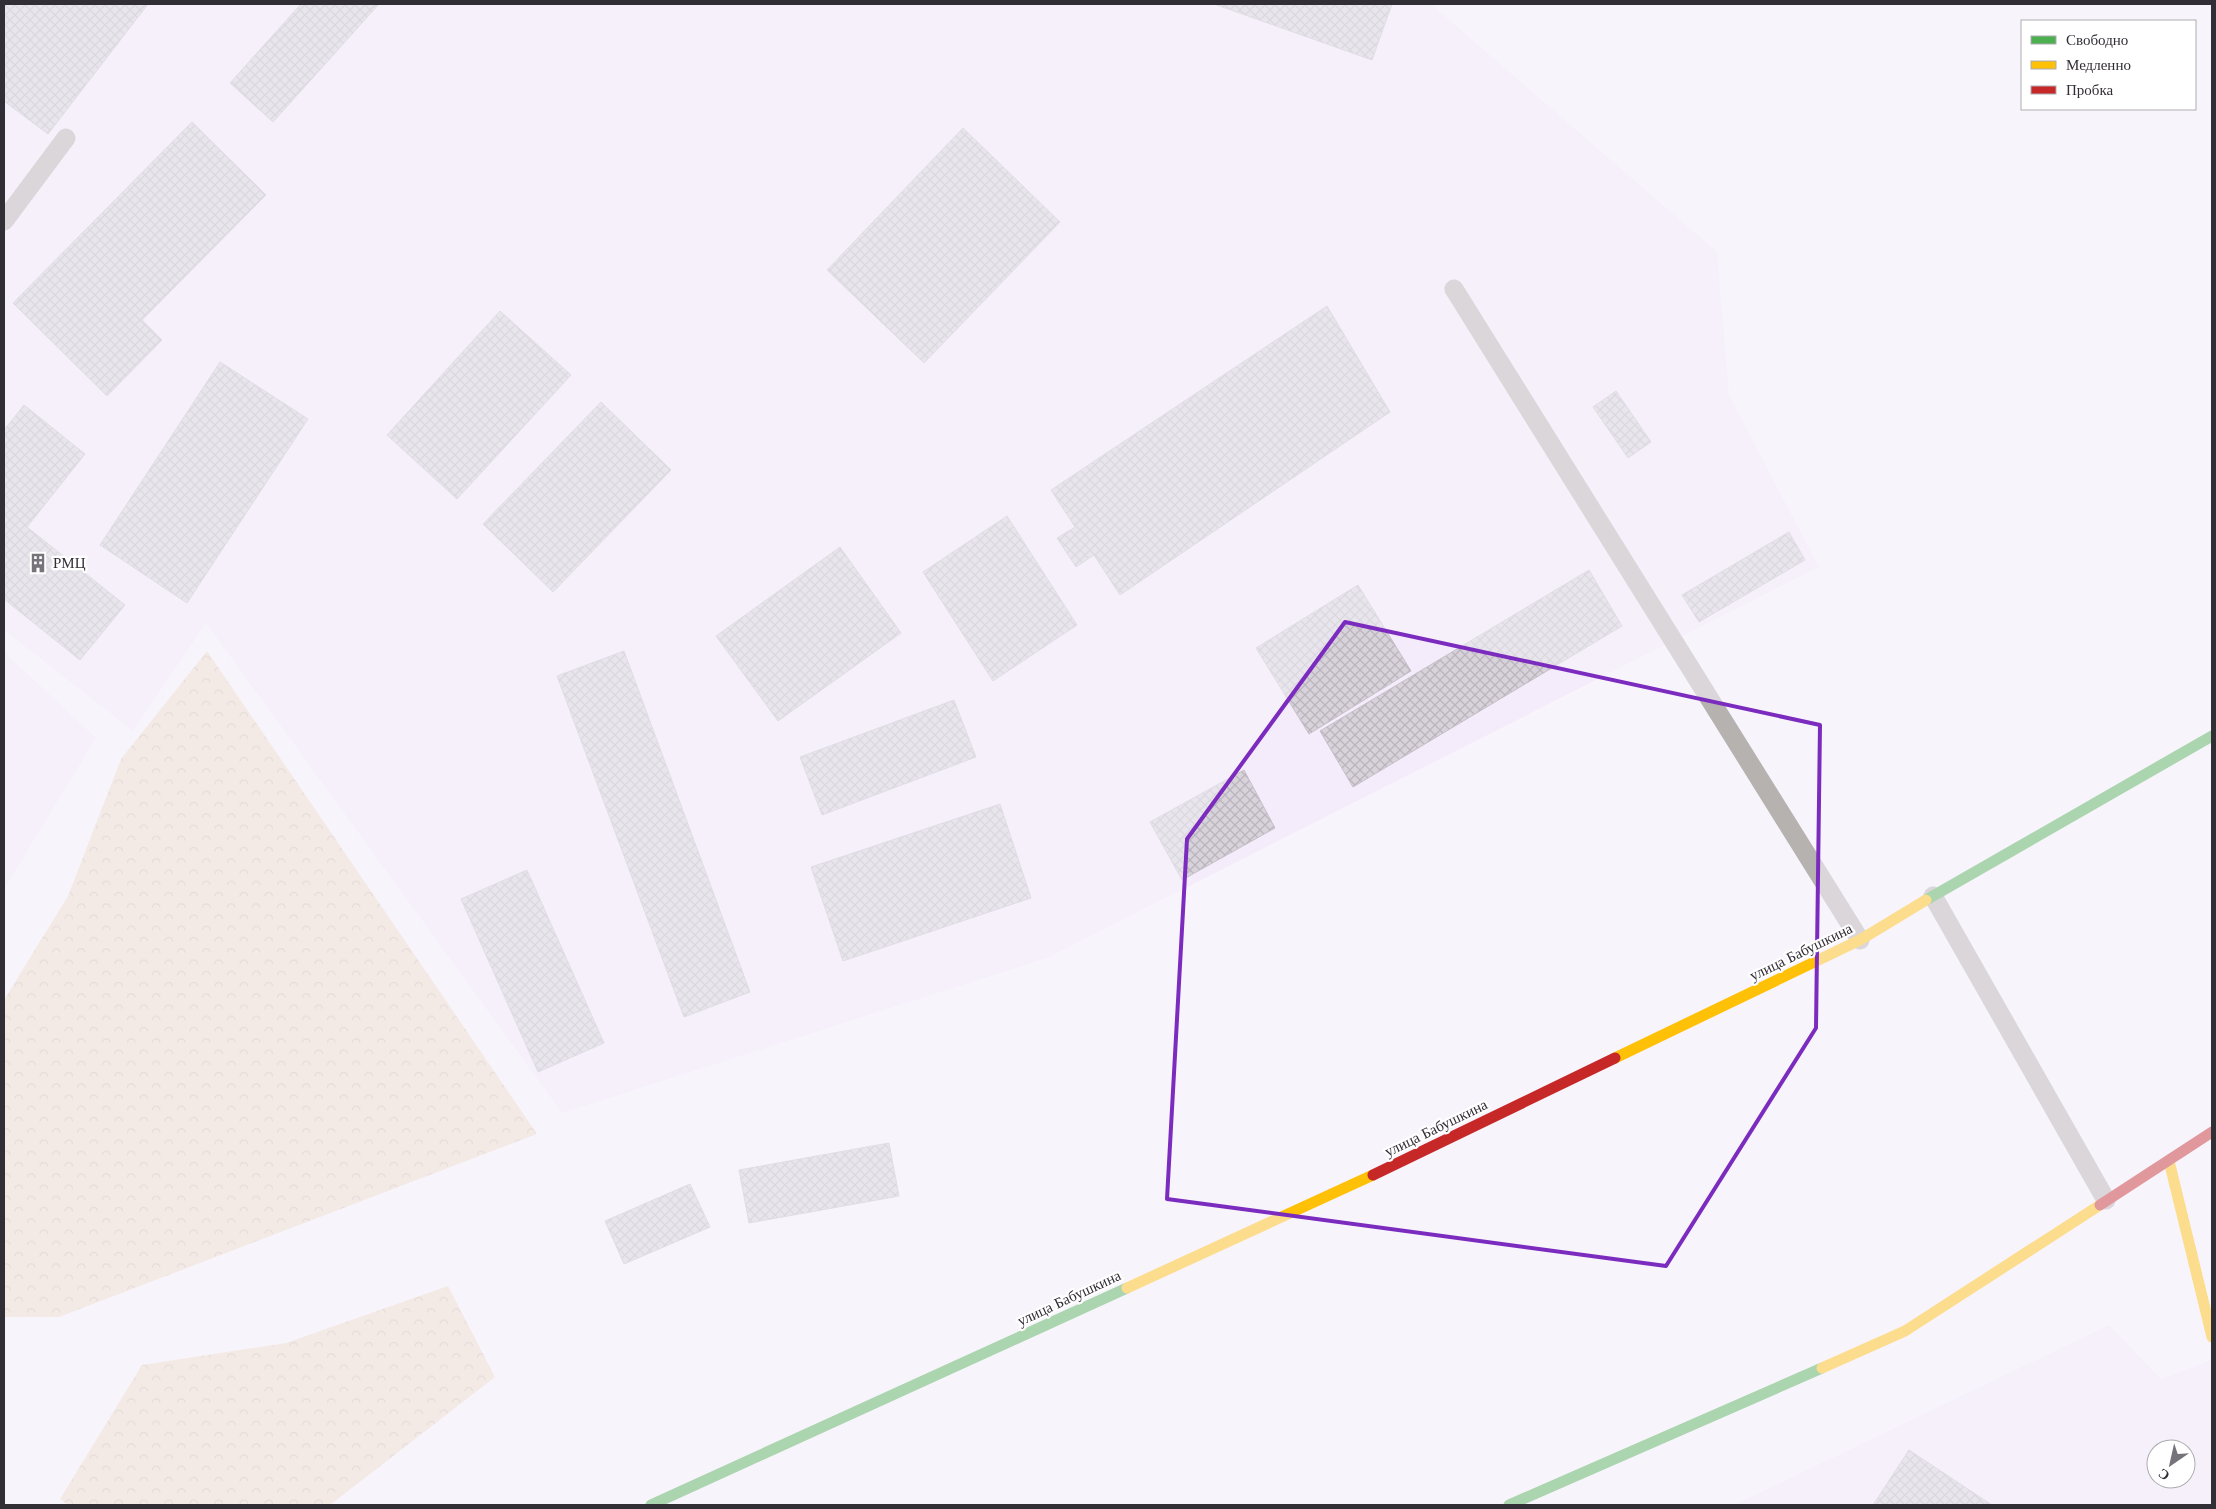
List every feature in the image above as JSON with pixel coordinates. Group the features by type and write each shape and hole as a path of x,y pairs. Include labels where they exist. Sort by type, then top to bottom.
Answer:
{"main road":[{"name":"улица Бабушкина","path":"651,1505 1314,1203 1860,940 2212,736"},
{"path":"1509,1505 1905,1331 2212,1132"},
{"path":"2168,1161 2212,1337"}],"lane":[{"path":"4,221 66,138"},
{"path":"1454,289 1860,940"},
{"path":"1933,896 2106,1200"}],"highlighted area":[{"path":"1345,622 1820,725 1816,1028 1666,1266 1167,1199 1187,839"}],"shaded area":[{"path":"4,4 1431,4 1717,252 1729,395 1819,567 1047,958 562,1113 206,623 133,731 4,630"},
{"path":"4,652 96,738 4,889"},
{"path":"2109,1325 2161,1379 2212,1360 2212,1505 1734,1505"}],"green space":[{"path":"207,651 537,1134 59,1317 4,1317 4,1000 68,896 121,759"},
{"path":"448,1286 495,1377 330,1505 68,1505 60,1499 142,1365 286,1343"}],"building":[{"path":"4,4 148,4 48,134 4,101"},
{"path":"301,4 379,4 273,122 230,83"},
{"path":"1214,4 1392,4 1372,60"},
{"path":"192,122 266,195 142,320 162,340 107,396 13,303"},
{"path":"963,128 1060,222 924,363 827,270"},
{"path":"1327,306 1390,412 1120,595 1094,555 1076,567 1057,538 1075,527 1051,490"},
{"path":"500,311 571,375 457,499 387,435"},
{"path":"220,362 308,419 187,603 100,545"},
{"path":"1616,391 1651,442 1628,458 1593,407"},
{"path":"601,402 671,470 553,592 483,524"},
{"name":"РМЦ","path":"24,405 85,454 27,527 125,605 80,660 4,599 4,430"},
{"path":"1007,516 1077,625 993,681 923,572"},
{"path":"1789,532 1805,560 1699,622 1682,595"},
{"path":"840,547 901,633 778,721 716,636"},
{"path":"1589,570 1622,626 1353,787 1320,731"},
{"path":"1358,585 1411,671 1309,734 1256,648"},
{"path":"624,651 750,992 684,1017 557,676"},
{"path":"954,700 976,757 822,815 800,757"},
{"path":"1244,770 1275,828 1182,880 1150,822"},
{"path":"1000,804 1031,898 843,961 811,867"},
{"path":"527,870 604,1043 538,1072 461,899"},
{"path":"889,1143 899,1196 749,1223 739,1170"},
{"path":"690,1184 710,1227 624,1264 605,1221"},
{"path":"1909,1450 1992,1505 1873,1505"}],"traffic: fast":[{"path":"1926,900 2212,736"},
{"path":"651,1505 1127,1288"},
{"path":"1509,1505 1822,1368"}],"traffic: slow":[{"path":"1615,1058 1860,940 1926,900"},
{"path":"2169,1161 2212,1337"},
{"path":"1127,1288 1373,1175"},
{"path":"1822,1368 1905,1331 2100,1205"}],"traffic: jam":[{"path":"1373,1175 1615,1058"},
{"path":"2100,1205 2212,1132"}],"place":[{"name":"РМЦ","path":"38,563"}]}
